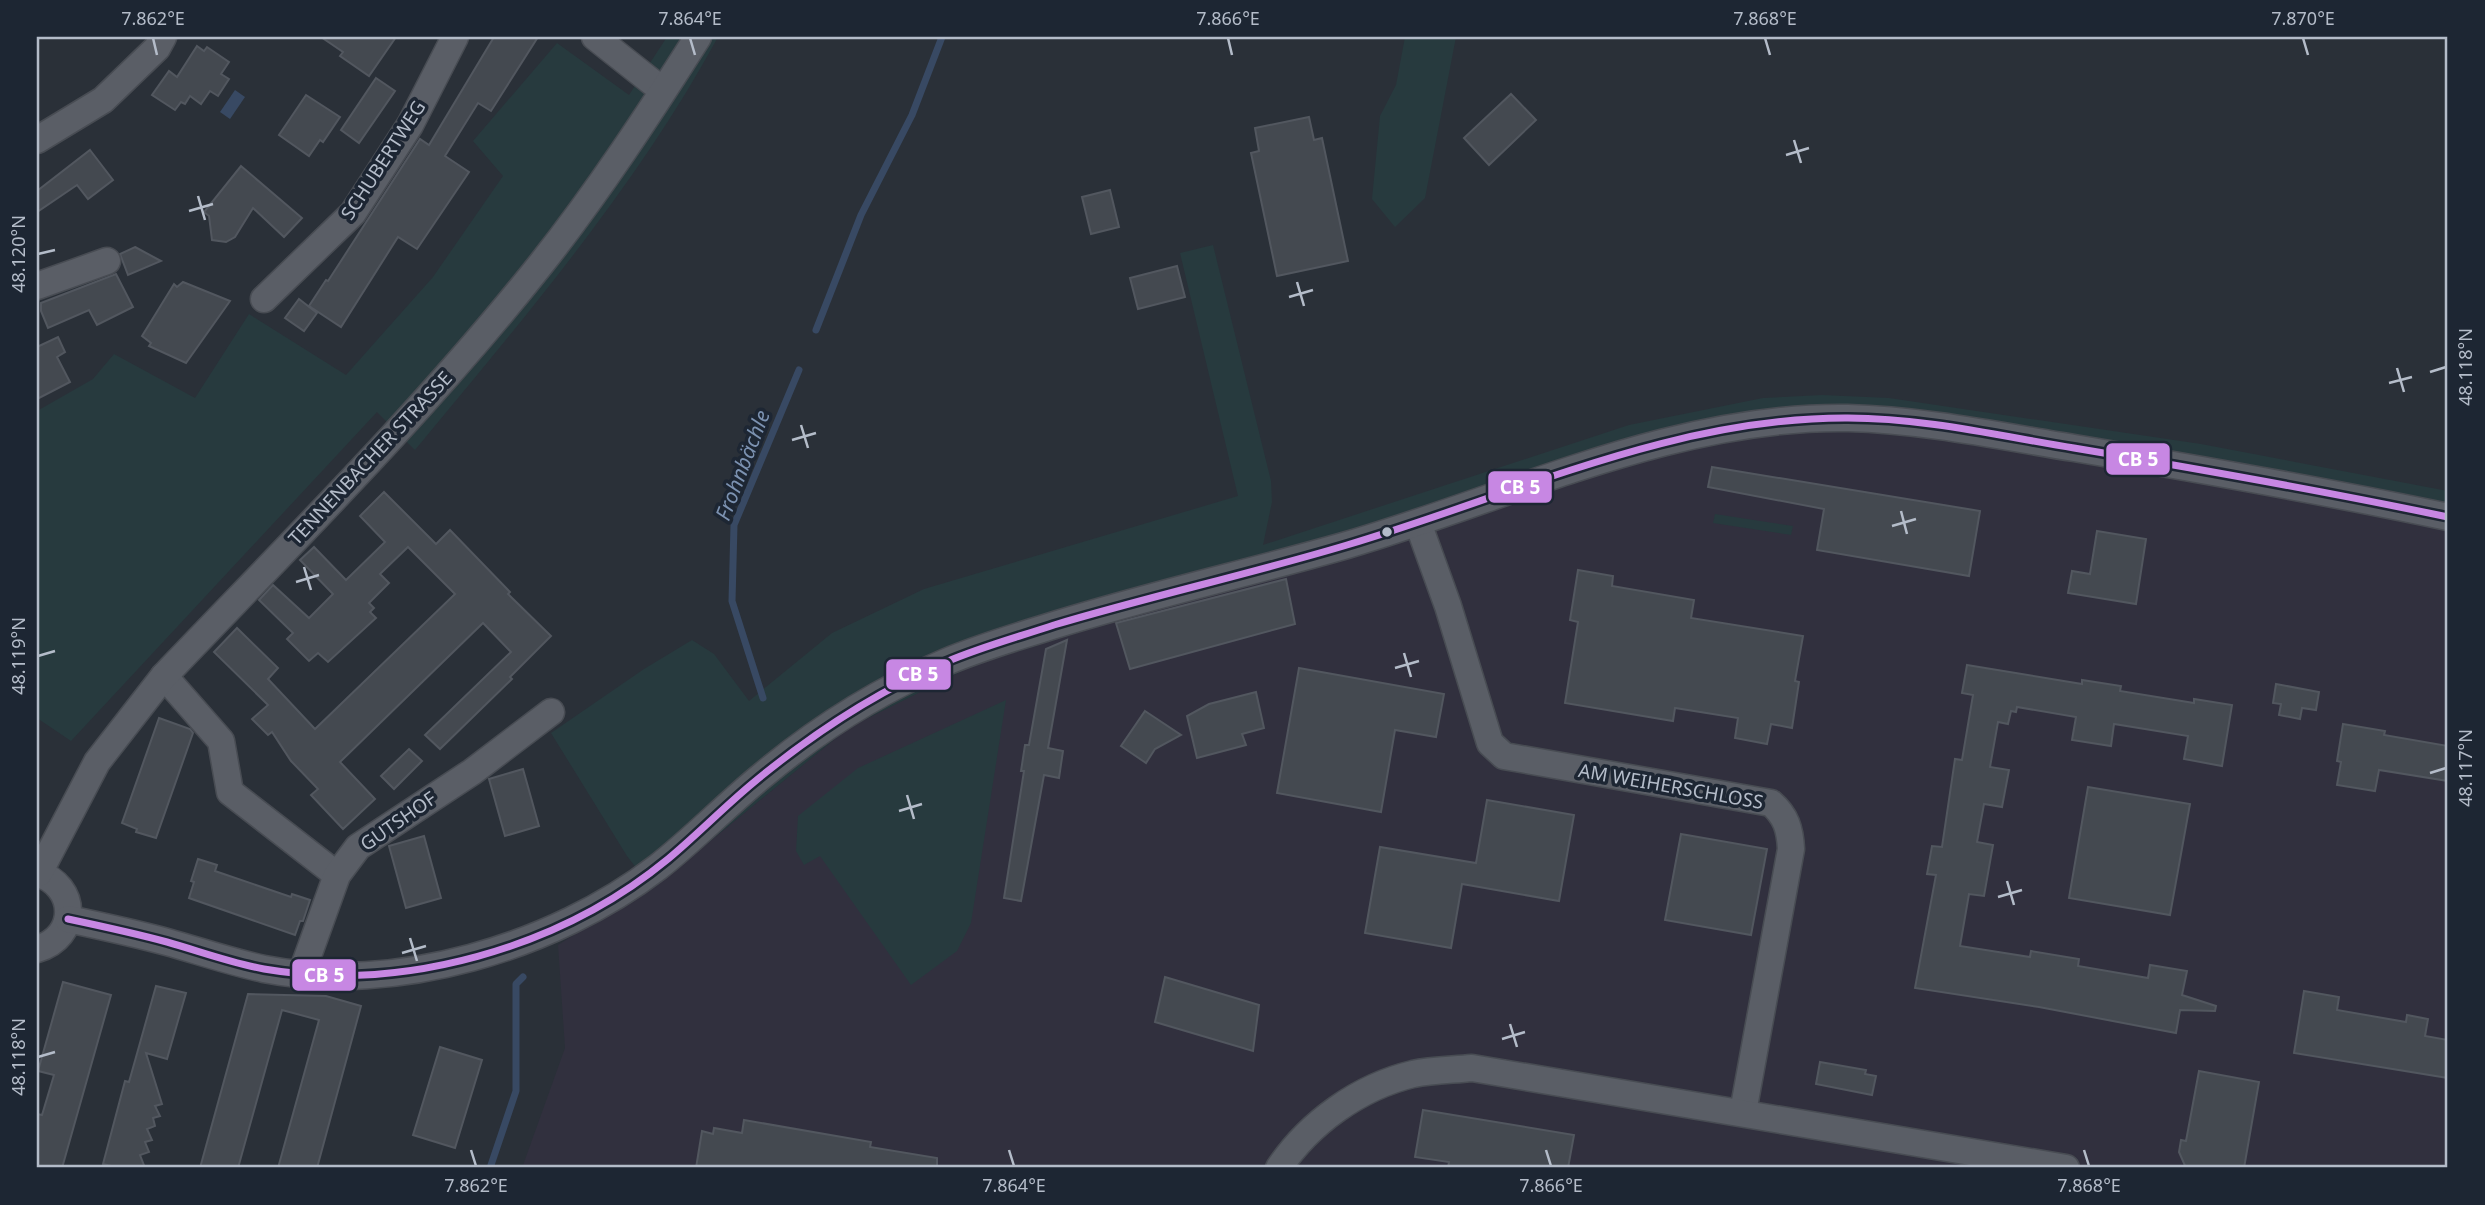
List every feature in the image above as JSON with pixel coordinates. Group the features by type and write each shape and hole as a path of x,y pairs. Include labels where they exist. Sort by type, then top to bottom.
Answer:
{"street":[{"path":"37,140 103,100 158,48 163,37"},
{"name":"SCHUBERTWEG","path":"264,299 353,213 410,125 455,37"},
{"path":"595,37 662,90"},
{"name":"TENNENBACHER STRASSE","path":"38,873 97,762 164,676 453,370 581,211 698,37"},
{"path":"37,286 107,261"},
{"path":"68,919 161,940 234,962 301,975 383,975 459,962 578,918 656,869 763,775 838,718 946,662 1082,616 1418,523 1650,445 1742,425 1850,418 1954,428 2264,480 2448,517"},
{"name":"AM WEIHERSCHLOSS","path":"1418,523 1448,606 1490,743 1504,756 1771,803 1781,811 1787,824 1791,849 1743,1112"},
{"path":"164,676 221,741 230,792 337,875"},
{"name":"GUTSHOF","path":"301,975 337,875 358,847 472,772 551,712"},
{"path":"37,949 48,946 62,933 68,919 68,905 63,891 52,880 38,873"},
{"path":"1279,1168 1291,1150 1318,1124 1355,1097 1413,1074 1472,1068 2066,1168"}],"shaded area":[{"path":"1827,423 1955,435 2448,526 2448,1168 522,1168 565,1048 558,945 665,878 848,728 974,665 1177,601 1698,439"}],"green space":[{"path":"667,37 718,37 651,147 577,251 415,450 377,412 71,741 37,718 37,411 93,379 114,354 195,398 249,314 346,375 433,277 503,176 473,141 557,43 629,95"},
{"path":"1405,37 1456,37 1425,198 1395,227 1372,199 1380,116 1396,85"},
{"path":"1213,245 1271,481 1272,502 1263,545 1629,425 1763,398 1822,395 1889,398 2201,444 2448,491 2448,526 1955,435 1827,423 1698,439 974,665 848,728 651,887 627,856 551,733 644,669 692,640 714,654 749,701 832,633 924,589 1238,496 1180,253"},
{"path":"1715,514 1793,526 1791,535 1713,523"},
{"path":"1006,700 971,923 957,951 911,985 820,856 804,865 796,851 798,816 858,768"}],"water":[{"path":"235,90 245,97 230,119 220,112"}],"building":[{"path":"321,37 396,37 369,76 340,56 343,52"},
{"path":"494,37 538,37 491,111 478,103 445,156 469,172 417,249 398,237 341,327 309,306 420,139 429,145"},
{"path":"197,46 204,51 207,47 229,62 221,74 229,79 218,96 210,91 201,104 190,96 185,104 181,102 175,110 152,95 169,71 177,77"},
{"path":"376,78 395,91 359,143 341,130"},
{"path":"1511,94 1536,120 1489,165 1464,138"},
{"path":"306,95 340,117 323,142 320,140 309,156 279,135"},
{"path":"1309,117 1314,140 1322,138 1348,261 1277,276 1251,153 1259,151 1255,128"},
{"path":"90,150 113,180 88,199 77,185 37,212 37,191"},
{"path":"241,166 302,218 284,237 253,208 235,237 226,242 212,240 209,216 204,212"},
{"path":"1110,190 1119,227 1091,234 1082,197"},
{"path":"135,247 161,261 128,275 120,254"},
{"path":"1177,266 1185,297 1138,309 1130,278"},
{"path":"116,274 133,307 97,325 89,310 48,328 41,311 41,303"},
{"path":"183,282 230,301 186,363 149,346 151,343 142,336 174,284 177,287"},
{"path":"299,299 317,313 304,331 285,318"},
{"path":"58,337 65,352 57,357 70,382 37,399 37,347"},
{"path":"1712,467 1980,511 1969,576 1817,550 1824,509 1708,487"},
{"path":"384,492 436,544 450,530 510,592 508,594 551,636 510,677 512,679 440,749 425,735 511,652 483,623 340,762 375,799 343,829 311,795 318,789 291,761 272,732 268,735 252,719 268,705 214,652 237,628 278,668 268,679 315,729 455,594 408,547 380,574 389,583 369,603 374,608 370,612 376,618 328,662 318,653 309,661 287,639 293,633 259,600 273,585 309,618 333,594 300,560 314,547 346,580 385,542 360,516"},
{"path":"2097,531 2146,539 2136,604 2068,593 2072,571 2090,574"},
{"path":"1578,570 1613,576 1612,586 1694,600 1691,618 1803,636 1795,681 1799,682 1792,728 1771,724 1767,744 1735,738 1738,718 1675,708 1673,721 1565,703 1578,622 1570,620"},
{"path":"1286,579 1295,624 1130,669 1116,623"},
{"path":"1067,640 1048,748 1063,751 1059,778 1044,775 1021,901 1004,898 1024,771 1021,771 1025,745 1029,745 1046,649"},
{"path":"1967,665 2082,684 2082,680 2121,686 2120,691 2194,703 2194,699 2232,705 2222,766 2184,759 2188,736 2114,724 2111,746 2072,740 2076,717 2017,707 2016,712 2011,711 2008,724 1998,722 1990,767 2009,770 2002,807 1984,804 1977,842 1993,845 1984,896 1969,894 1960,946 2030,957 2031,951 2079,959 2078,966 2148,978 2150,965 2187,971 2182,995 2216,1006 2215,1011 2180,1010 2176,1033 2039,1007 1915,988 1936,875 1927,874 1932,846 1942,847 1955,759 1962,760 1973,695 1962,693"},
{"path":"1299,668 1444,694 1436,737 1395,730 1381,812 1277,793"},
{"path":"2276,684 2319,692 2316,710 2302,708 2300,719 2279,715 2281,704 2273,703"},
{"path":"1256,692 1264,728 1242,734 1246,745 1197,758 1187,716 1209,704"},
{"path":"1145,711 1181,735 1155,749 1146,763 1121,746"},
{"path":"159,718 190,729 193,733 156,838 136,832 137,829 122,823"},
{"path":"2343,724 2385,731 2384,735 2448,746 2448,781 2379,770 2375,791 2337,785 2341,762 2337,761"},
{"path":"409,749 422,761 394,789 381,776"},
{"path":"523,769 539,826 505,836 489,779"},
{"path":"2088,787 2190,804 2170,915 2069,898"},
{"path":"1487,800 1574,815 1559,901 1462,884 1451,948 1365,933 1380,847 1476,863"},
{"path":"1681,834 1767,849 1751,935 1665,920"},
{"path":"424,836 441,898 406,908 389,846"},
{"path":"198,859 217,865 215,871 291,897 292,894 310,900 295,935 189,898"},
{"path":"1165,977 1259,1005 1253,1051 1155,1022"},
{"path":"63,982 111,995 62,1168 37,1168 37,1114 42,1115 54,1075 38,1071"},
{"path":"156,986 186,993 167,1059 146,1053 162,1104 155,1106 160,1116 153,1118 155,1126 147,1129 152,1140 145,1142 149,1152 140,1155 145,1168 120,1168 103,1164 125,1081 129,1082"},
{"path":"2304,991 2339,997 2337,1010 2406,1022 2407,1015 2428,1019 2425,1036 2448,1040 2448,1078 2294,1053"},
{"path":"248,994 326,996 361,1006 317,1168 278,1168 319,1020 282,1010 238,1168 200,1168"},
{"path":"440,1047 482,1060 455,1148 413,1135"},
{"path":"1820,1062 1866,1070 1865,1074 1876,1076 1872,1095 1816,1084"},
{"path":"2199,1071 2259,1082 2244,1168 2186,1168 2179,1152 2181,1140 2186,1141"},
{"path":"1423,1110 1574,1135 1568,1168 1448,1168 1449,1162 1415,1157"},
{"path":"744,1120 871,1142 870,1147 937,1158 937,1168 696,1168 702,1131 713,1134 714,1128 742,1133"}],"waterway":[{"name":"Frohnbächle","path":"816,330 861,215 912,115 942,37"},
{"name":"Frohnbächle","path":"763,698 732,601 734,525 799,370"},
{"name":"Frohnbächle","path":"490,1168 516,1091 516,984 523,977"}],"transit line":[{"path":"68,919 155,939 264,969 317,975 371,974 424,968 478,956 529,939 579,917 625,890 668,859 742,792 798,748 845,715 946,662 1054,625 1347,545 1594,463 1719,431 1783,421 1848,418 1933,424 2261,481 2448,517"}]}
